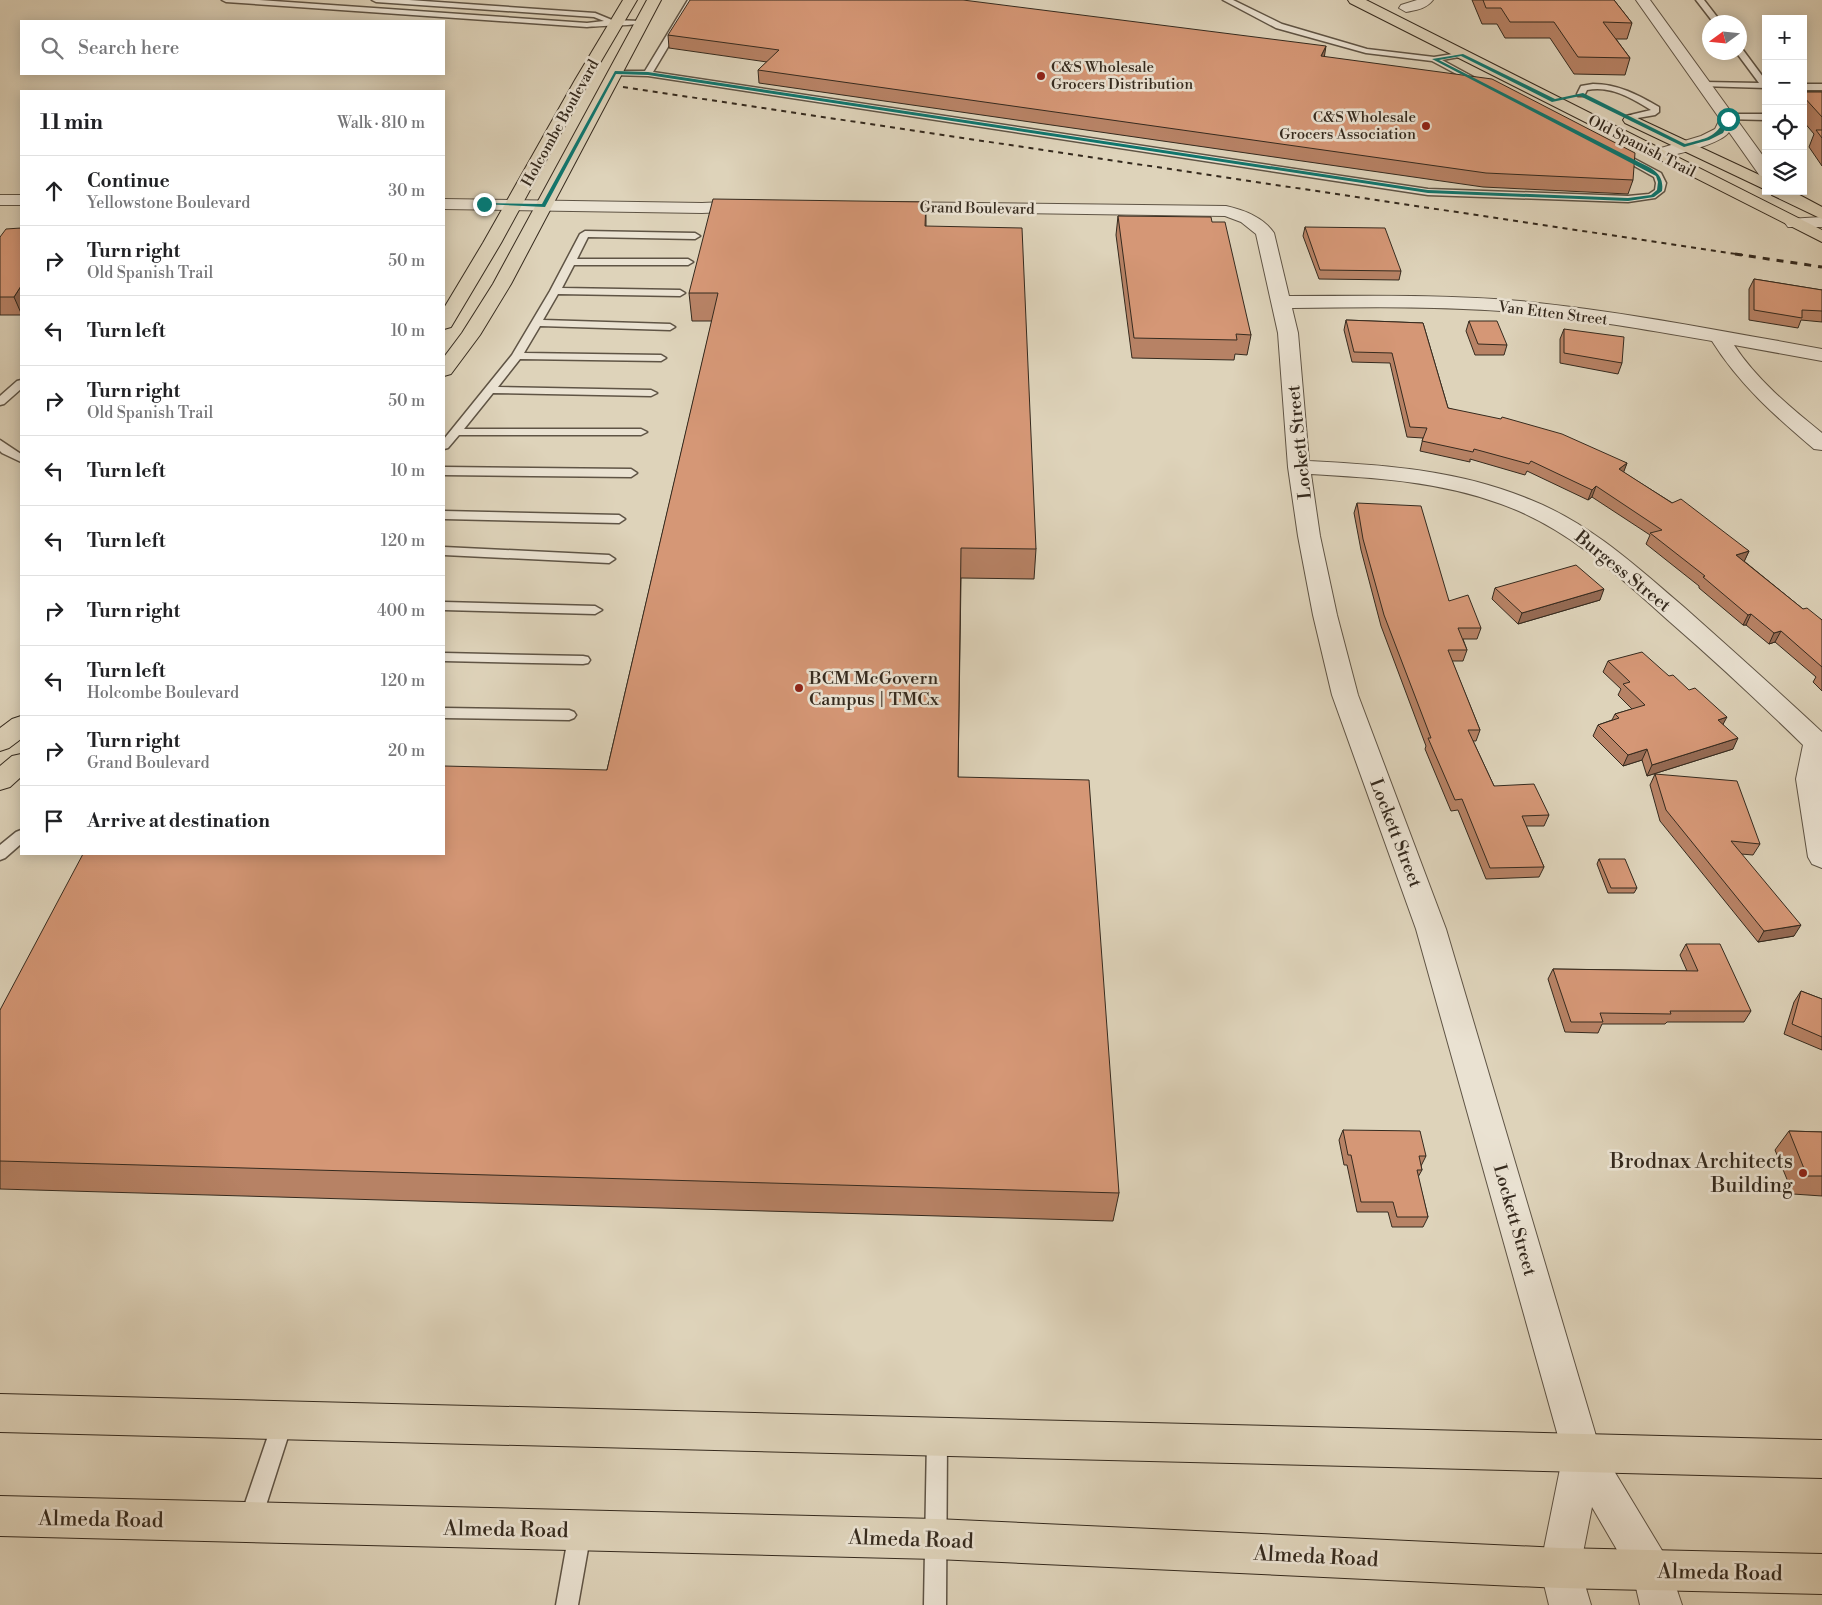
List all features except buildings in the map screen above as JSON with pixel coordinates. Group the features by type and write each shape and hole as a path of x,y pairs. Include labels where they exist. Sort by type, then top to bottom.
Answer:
{"main road":[{"name":"Holcombe Boulevard","path":"445,321 472,280 630,0"},
{"name":"Holcombe Boulevard","path":"445,369 470,335 502,284 654,0"},
{"name":"Old Spanish Trail","path":"1355,0 1822,237"},
{"path":"1390,0 1427,18 1406,26"},
{"name":"Old Spanish Trail","path":"1564,86 1597,102"},
{"path":"1554,101 1581,94"},
{"name":"Old Spanish Trail","path":"1613,110 1762,183"},
{"path":"1791,196 1822,214"},
{"path":"0,742 20,726"},
{"path":"0,780 20,764"},
{"path":"0,1413 1822,1459"},
{"name":"Almeda Road","path":"0,1516 936,1538 1565,1586 1657,1588 1822,1574"}],"street":[{"path":"1406,8 1419,5 1426,0"},
{"path":"1643,0 1762,166"},
{"path":"1657,154 1707,139 1721,132 1727,118"},
{"path":"0,200 20,200"},
{"path":"445,204 702,208 764,205"},
{"name":"Grand Boulevard","path":"871,206 1204,211 1241,215"},
{"name":"Lockett Street","path":"1241,215 1255,222 1265,233 1288,333 1300,467 1309,536 1325,615 1345,695 1431,929 1582,1454"},
{"path":"1794,223 1822,222"},
{"name":"Van Etten Street","path":"1281,302 1421,303 1518,307 1594,317 1822,355"},
{"path":"1719,337 1733,360 1752,384 1822,444"},
{"name":"Burgess Street","path":"1300,467 1386,472 1444,480 1500,496 1546,515 1590,541 1620,564 1767,694 1819,745 1810,779 1822,857"},
{"path":"1565,1586 1582,1454"},
{"path":"1582,1454 1657,1588"}],"lane":[{"path":"226,0 587,25 617,22 641,23"},
{"path":"376,0 595,15 617,22"},
{"path":"648,74 692,0"},
{"path":"1227,0 1279,26 1366,51 1434,59 1462,54"},
{"path":"1700,0 1712,15"},
{"path":"1434,59 1494,90"},
{"path":"1746,60 1762,81"},
{"path":"615,73 648,74 1428,192 1628,199 1652,196 1659,191 1661,182 1658,175 1606,147"},
{"path":"1703,84 1762,86"},
{"path":"1581,94 1584,88 1589,86 1607,86 1656,109 1655,112 1629,118"},
{"path":"1807,87 1822,87"},
{"path":"1727,118 1762,117"},
{"path":"445,445 517,356 555,291 585,234 695,236"},
{"path":"571,262 688,262"},
{"path":"555,291 680,293"},
{"path":"536,323 670,326"},
{"path":"517,356 661,358"},
{"path":"0,402 20,384"},
{"path":"489,390 651,393"},
{"path":"455,432 641,432"},
{"path":"2,450 20,459"},
{"path":"445,471 631,473"},
{"path":"445,515 619,520"},
{"path":"445,551 609,559"},
{"path":"445,606 595,610"},
{"path":"445,657 583,660"},
{"path":"445,713 569,715"},
{"path":"0,854 20,837"},
{"path":"250,1522 283,1421"},
{"path":"935,1605 937,1438"},
{"path":"567,1605 580,1530"}],"railway":[{"path":"623,87 1743,255"},
{"path":"1735,254 1822,267"}],"place":[{"name":"C&S Wholesale Grocers Distribution","path":"1041,76"},
{"name":"C&S Wholesale Grocers Association","path":"1426,126"},
{"name":"BCM McGovern Campus | TMCx","path":"799,688"},
{"name":"Brodnax Architects Building","path":"1803,1173"}],"route":[{"path":"484,204 544,206 615,73 648,74 1428,192 1628,199 1652,196 1659,191 1661,182 1658,175 1631,160 1434,59 1462,54 1554,101 1581,94 1684,145 1707,139 1721,132 1728,119"}]}
